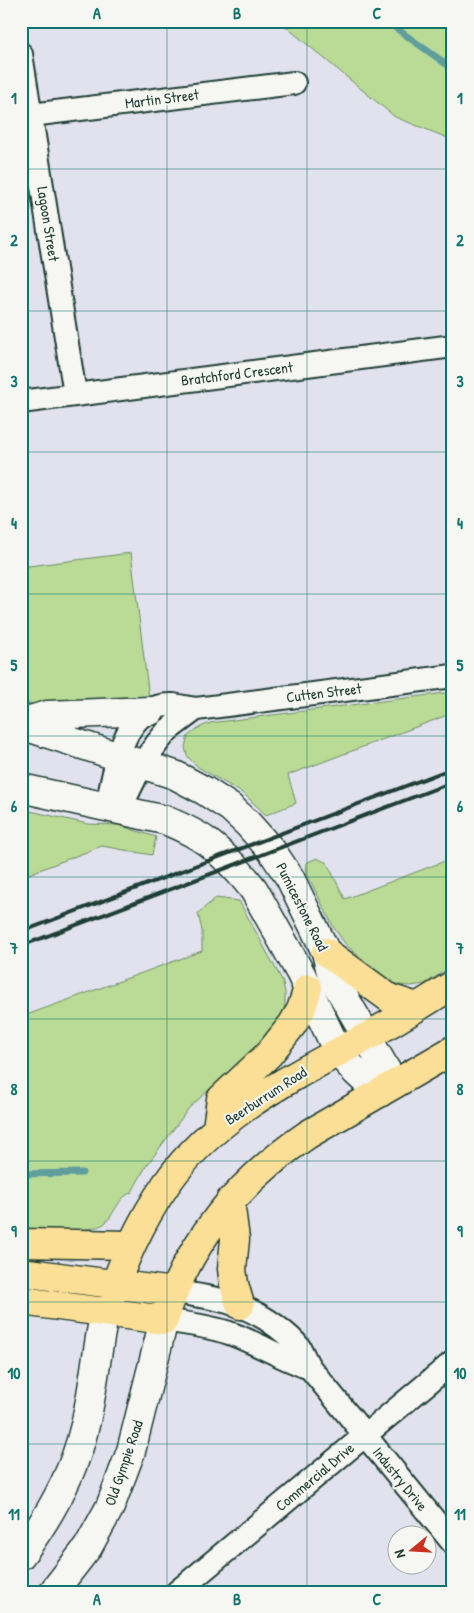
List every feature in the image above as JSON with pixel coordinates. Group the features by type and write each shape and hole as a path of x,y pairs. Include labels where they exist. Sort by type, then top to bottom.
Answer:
{"main road":[{"path":"21,724 47,715 150,711"},
{"name":"Pumicestone Road","path":"21,724 175,775 231,808 248,824 264,840 290,878 326,952 332,976 367,1036 386,1088"},
{"path":"21,788 165,820 186,829 208,842 254,890 308,988 338,1052 356,1072 386,1088"},
{"path":"326,952 389,998 416,1007"},
{"name":"Beerburrum Road","path":"105,1312 114,1284 140,1225 168,1181 189,1156 218,1128 245,1106 453,985"},
{"path":"218,1128 221,1099 269,1054 292,1025 308,988"},
{"path":"21,1301 164,1320 174,1292 205,1234 230,1202 249,1182 289,1147 328,1122 453,1050"},
{"path":"230,1202 234,1239 232,1269 240,1305"},
{"path":"21,1243 130,1245"},
{"path":"21,1272 174,1292"},
{"path":"21,1555 44,1525 60,1496 76,1456 89,1409 97,1351 105,1312"},
{"name":"Old Gympie Road","path":"53,1592 88,1547 110,1506 133,1443 164,1320"}],"street":[{"name":"Lagoon Street","path":"21,54 76,394"},
{"name":"Martin Street","path":"31,115 294,83"},
{"name":"Bratchford Crescent","path":"21,402 453,346"},
{"name":"Cutten Street","path":"130,760 124,737 136,720 150,711 173,705 196,709 453,676"},
{"name":"Cutten Street","path":"113,808 130,760 196,709"},
{"name":"Industry Drive","path":"174,1292 214,1298 240,1305 264,1317 299,1347 310,1368 453,1543"},
{"path":"164,1320 231,1334 268,1349 287,1360 310,1368"},
{"name":"Commercial Drive","path":"177,1592 453,1362"}],"green space":[{"path":"279,21 453,21 453,140 395,117"},
{"path":"131,553 149,698 54,707 21,702 21,567"},
{"path":"453,692 453,713 288,775 296,803 266,815 244,794 198,767 187,756 185,747 188,736 198,728 210,723"},
{"path":"21,809 88,824 118,825 156,837 152,855 102,846 21,877"},
{"path":"317,858 327,863 345,899 453,858 453,966 424,984 398,985 386,979 346,945 334,928 307,874 306,863"},
{"path":"216,898 239,901 282,980 285,992 285,1005 281,1017 258,1045 189,1108 145,1168 132,1192 123,1198 105,1223 90,1229 21,1232 21,1017 202,951 202,931 198,913"}],"waterway":[{"path":"386,21 453,69"},
{"path":"21,1174 82,1173"}],"railway":[{"path":"21,932 453,768"},
{"path":"21,946 453,782"}]}
